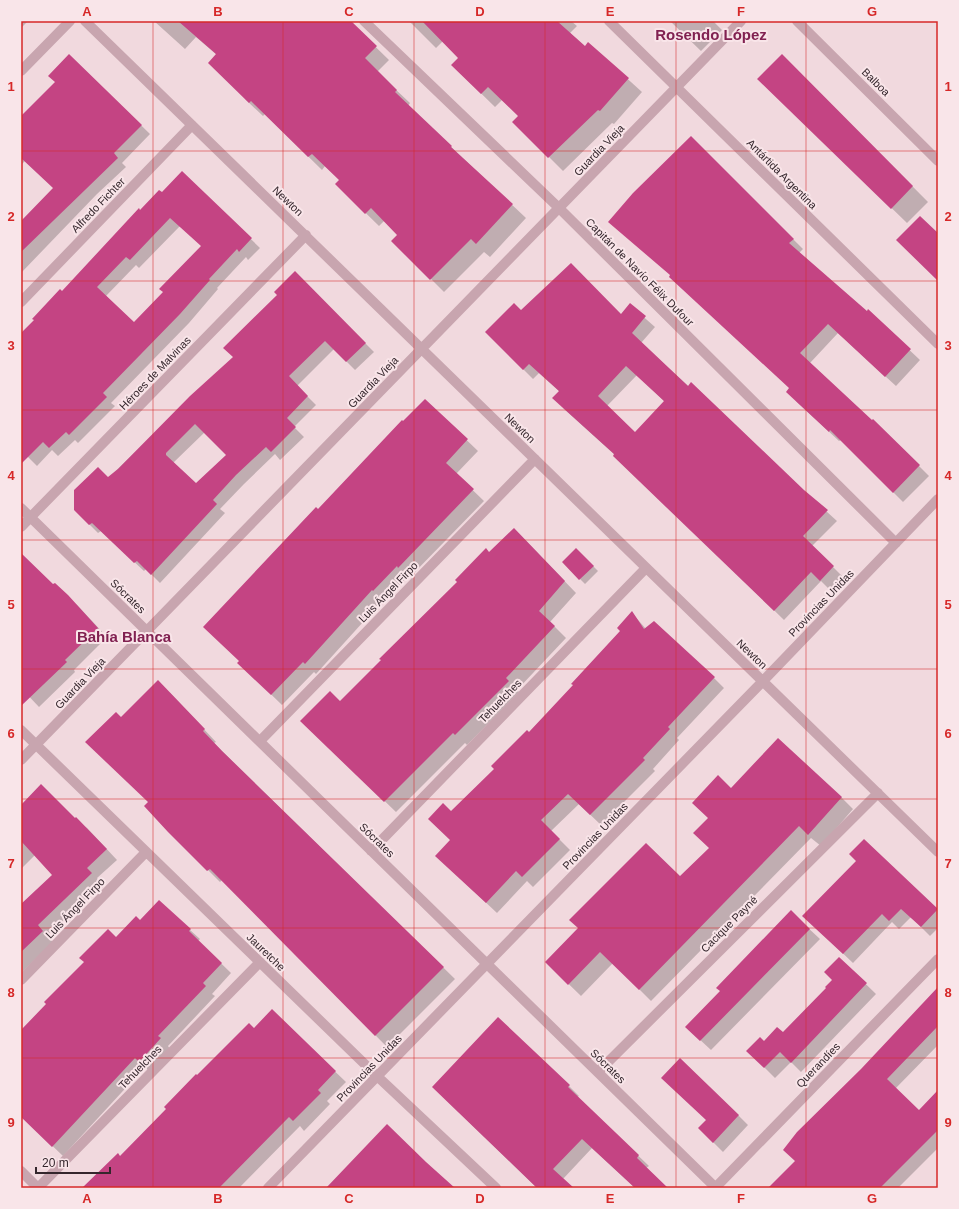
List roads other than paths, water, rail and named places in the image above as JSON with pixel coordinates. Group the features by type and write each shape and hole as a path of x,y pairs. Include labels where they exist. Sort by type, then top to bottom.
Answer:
{"street":[{"path":"21,71 70,21"},
{"name":"Newton","path":"85,21 938,852"},
{"name":"Capitán de Navío Félix Dufour","path":"364,21 559,208 896,543"},
{"name":"Antártida Argentina","path":"609,21 938,344"},
{"name":"Guardia Vieja","path":"21,760 741,21"},
{"name":"Balboa","path":"797,21 938,160"},
{"name":"Alfredo Fichter","path":"21,302 192,125"},
{"name":"Héroes de Malvinas","path":"21,527 306,235"},
{"name":"Luis Ángel Firpo","path":"260,741 535,459"},
{"name":"Provincias Unidas","path":"271,1187 377,1076 763,682 938,499"},
{"name":"Sócrates","path":"21,508 716,1188"},
{"name":"Tehuelches","path":"371,851 646,568"},
{"name":"Jauretche","path":"21,730 377,1076 496,1188"},
{"name":"Cacique Payné","path":"598,1072 878,793"},
{"name":"Luis Ángel Firpo","path":"21,980 146,852"},
{"name":"Querandíes","path":"716,1188 938,959"},
{"name":"Tehuelches","path":"38,1188 260,962"},
{"path":"21,1171 38,1188"}],"district":[{"name":"Rosendo López","path":"711,34"},
{"name":"Bahía Blanca","path":"124,636"}]}
